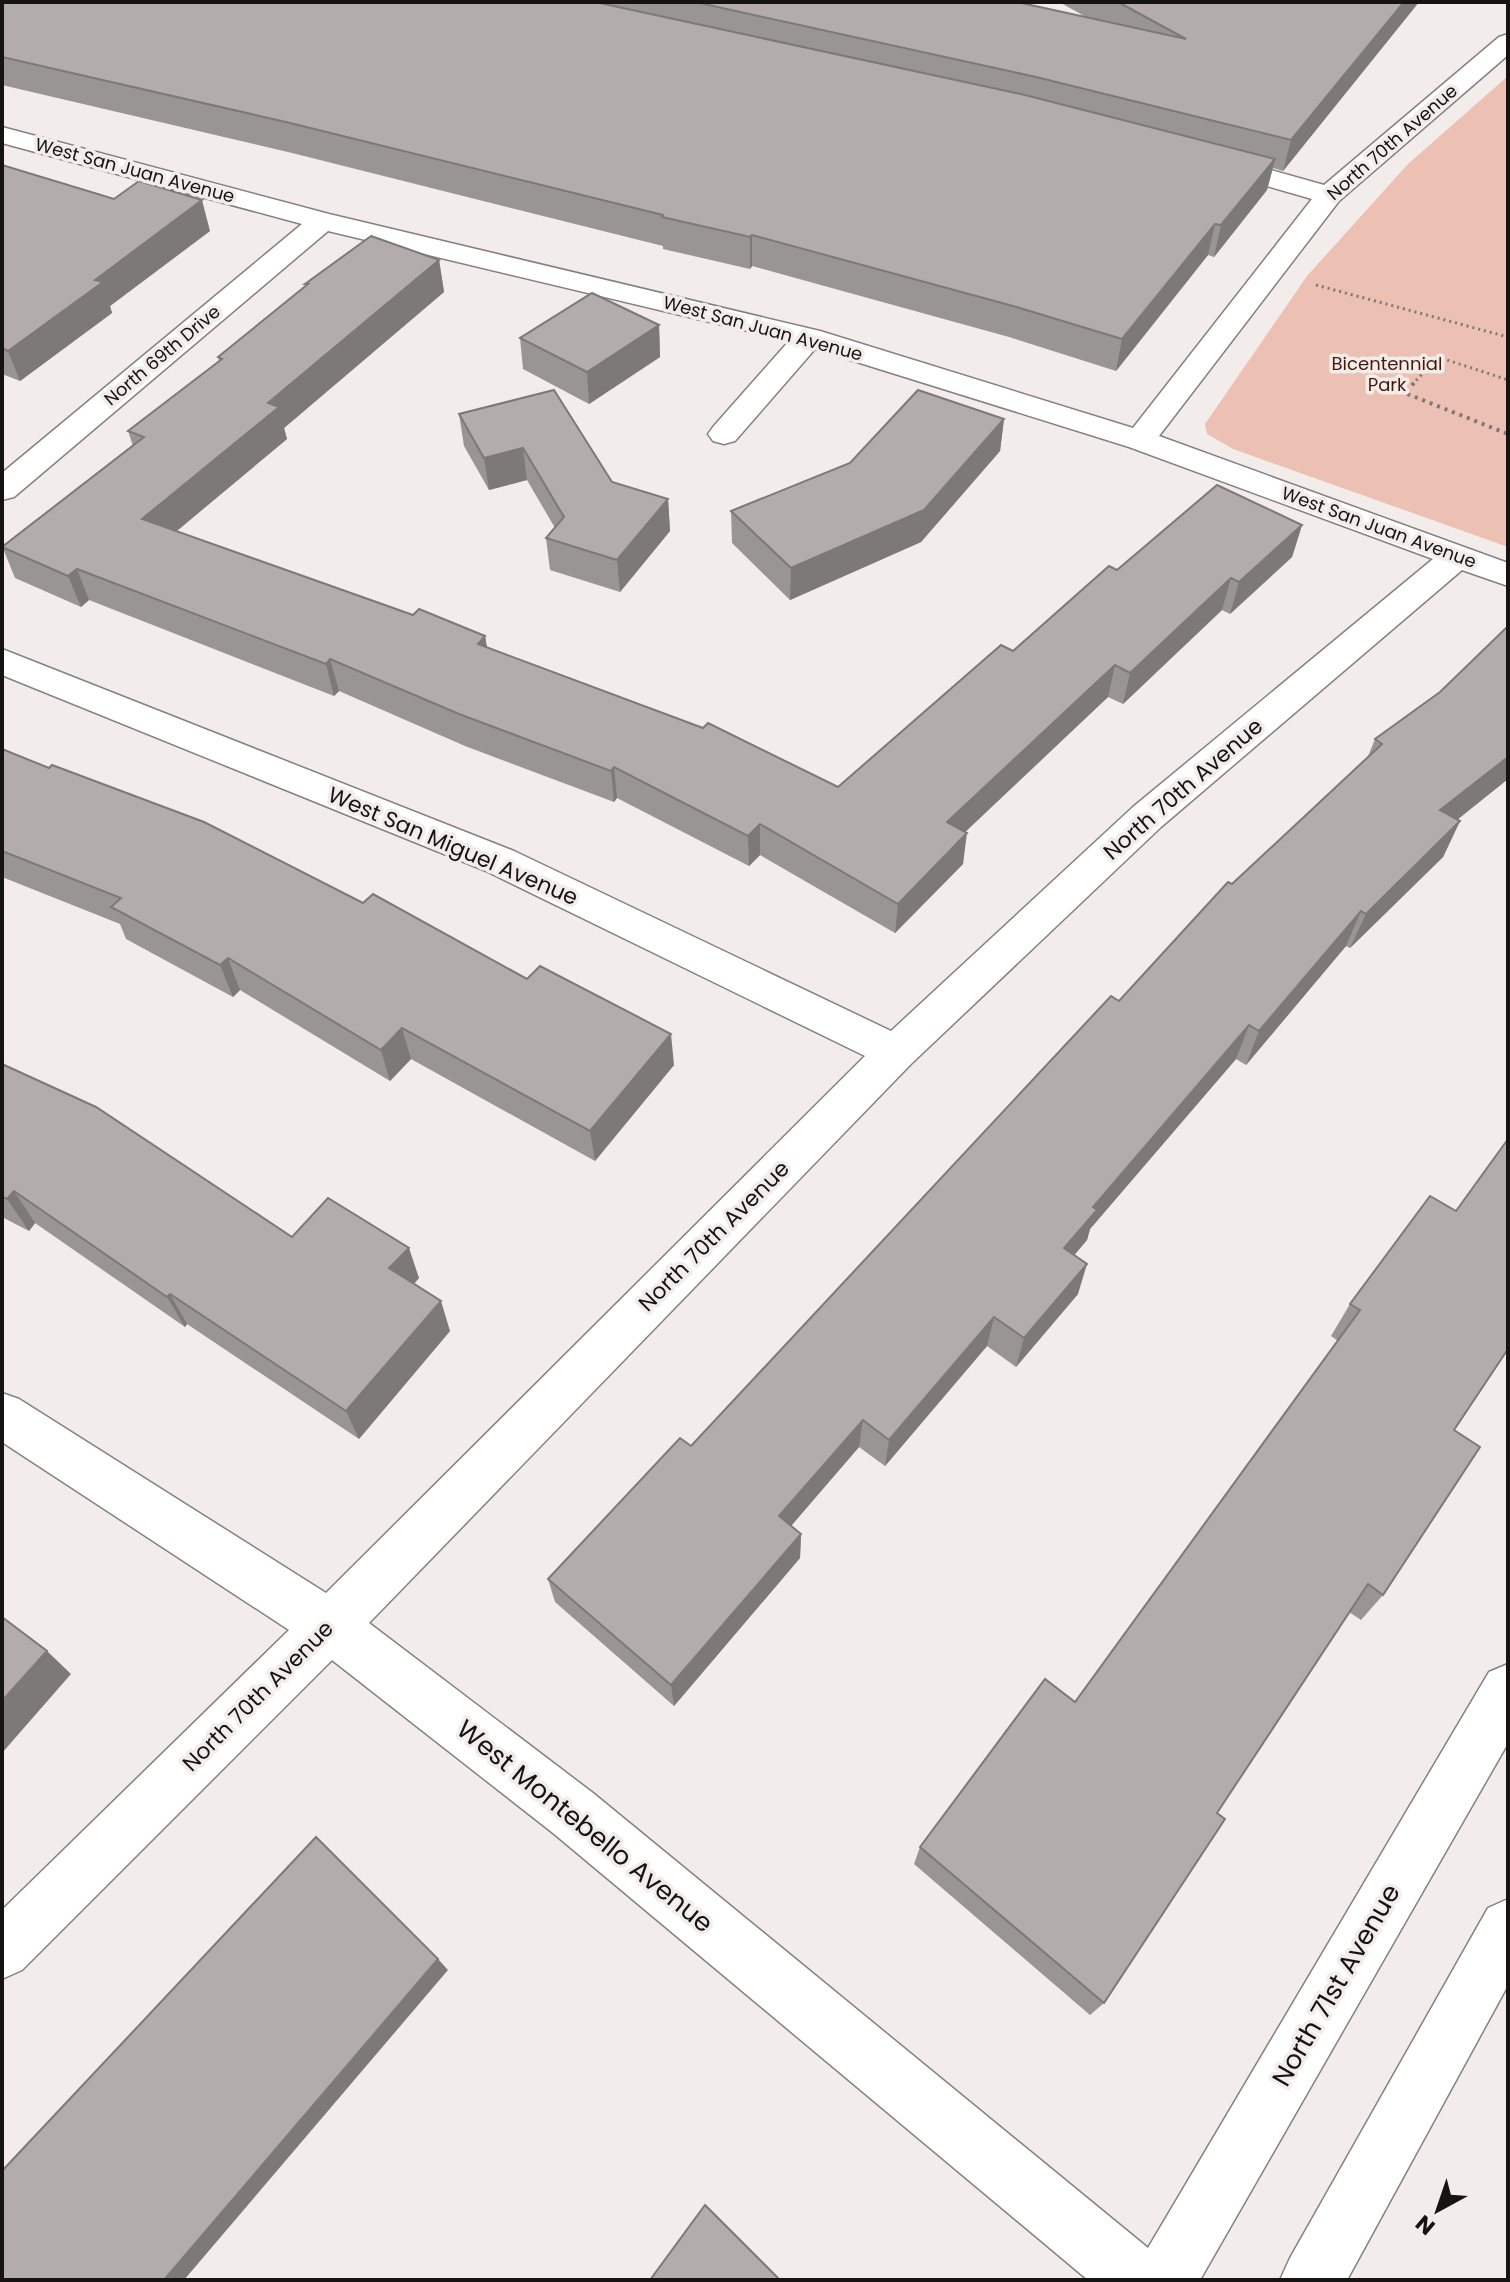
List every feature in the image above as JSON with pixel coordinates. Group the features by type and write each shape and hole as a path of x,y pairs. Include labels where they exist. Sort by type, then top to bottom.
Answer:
{"street":[{"name":"North 70th Avenue","path":"1140,440 1329,195 1508,42"},
{"name":"West San Juan Avenue","path":"2,135 323,221 809,337 1140,440 1508,575"},
{"path":"1191,156 1329,195"},
{"name":"North 69th Drive","path":"2,490 323,221"},
{"path":"724,434 809,337"},
{"name":"North 70th Avenue","path":"2,1950 330,1626 896,1052 1147,817 1459,555"},
{"name":"West San Miguel Avenue","path":"2,661 500,861 896,1052"},
{"name":"West Montebello Avenue","path":"2,1415 330,1626 573,1813 1137,2280"},
{"name":"North 71st Avenue","path":"1165,2280 1508,1691"},
{"path":"1312,2280 1508,1928"}],"path":[{"path":"1272,272 1508,337"},
{"path":"1508,380 1438,357 1405,393 1508,434"}],"green space":[{"name":"Bicentennial Park","path":"1508,76 1508,547 1233,449 1207,434 1205,424 1307,276 1408,164"}],"building":[{"path":"2,2 595,2 1025,95 1275,159 1221,225 1215,224 1122,339 752,235 662,217 286,122 2,57"},
{"path":"695,2 1017,2 1186,39 1118,2 1404,2 1291,140 1036,77"},
{"path":"2,165 114,199 139,181 202,200 95,280 103,282 8,351 2,348"},
{"path":"371,236 439,260 268,403 279,407 142,519 413,615 419,609 485,636 478,644 703,728 708,723 838,787 1001,645 1013,651 1109,566 1117,570 1217,485 1302,525 1239,582 1231,578 1130,673 1115,665 947,822 967,833 898,904 760,824 748,836 614,767 611,771 459,714 330,659 326,664 77,569 68,576 2,547 144,437 128,431 222,359 218,357 308,284 305,284"},
{"path":"592,293 659,325 587,372 520,338"},
{"path":"554,390 612,482 668,499 617,560 546,538 564,517 523,448 484,458 459,414"},
{"path":"918,390 1004,419 924,510 791,568 731,511 850,463"},
{"path":"1508,626 1508,757 1440,810 1460,821 1366,914 1361,911 1259,1031 1249,1025 1093,1207 1097,1210 1064,1248 1087,1264 1024,1338 994,1317 889,1440 863,1420 779,1516 801,1534 671,1685 548,1579 680,1438 691,1446 1111,996 1119,1001 1228,882 1232,884 1382,744 1375,739 1440,692"},
{"path":"2,749 204,822 363,903 373,894 527,979 540,966 671,1034 590,1131 402,1028 381,1050 228,958 220,965 111,907 121,898 2,851"},
{"path":"2,1064 96,1107 292,1237 328,1198 409,1248 389,1268 441,1301 346,1411 170,1294 167,1297 14,1191 7,1199 2,1196"},
{"path":"1508,1139 1508,1349 1454,1430 1480,1447 1383,1595 1368,1584 1217,1813 1225,1819 1104,2003 920,1847 1045,1679 1075,1702 1360,1310 1350,1304 1430,1196 1456,1211"},
{"path":"2,1617 47,1651 2,1701"},
{"path":"316,1837 438,1959 164,2280 2,2280 2,2171"},
{"path":"705,2205 780,2280 650,2280"}]}
